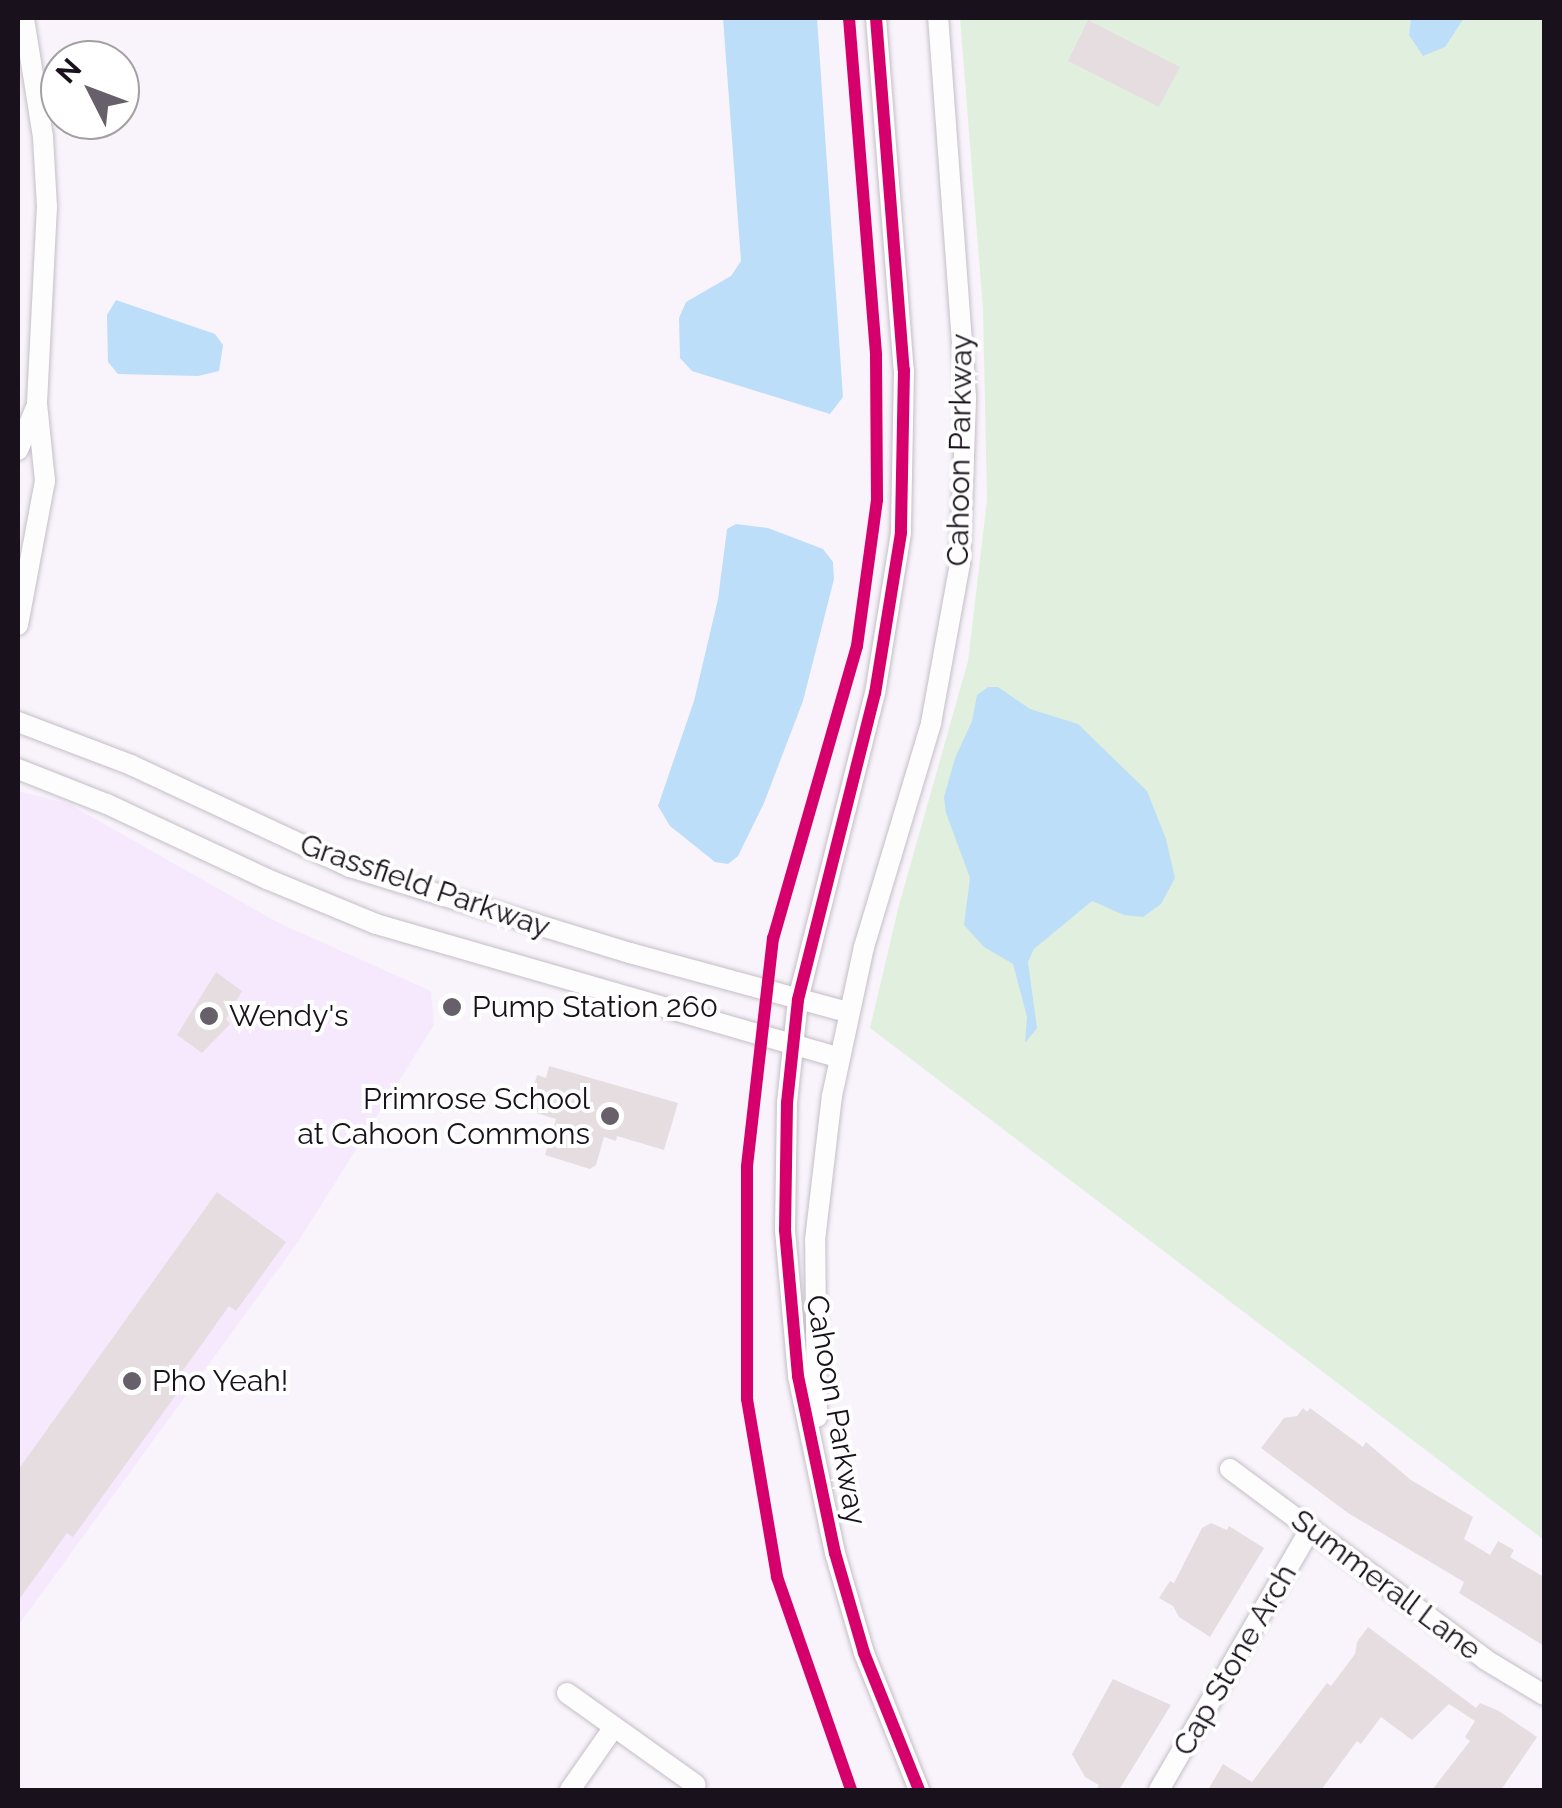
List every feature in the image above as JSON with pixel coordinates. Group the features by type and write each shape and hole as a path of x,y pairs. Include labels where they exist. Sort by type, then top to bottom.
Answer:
{"street":[{"path":"18,625 46,481 38,403 47,206 43,137 24,18"},
{"name":"Cahoon Parkway","path":"876,18 904,370 901,533 876,693 798,1000 786,1126 788,1273 798,1376 836,1553 864,1653 919,1790"},
{"name":"Cahoon Parkway","path":"818,1467 814,1260 822,1164 847,1012 931,724 960,564 966,397 938,18"},
{"path":"18,450 38,403"},
{"name":"Grassfield Parkway","path":"18,722 131,765 350,867 431,895 847,1012"},
{"name":"Grassfield Parkway","path":"18,769 107,804 340,911 414,937 839,1058"},
{"name":"Summerall Lane","path":"1230,1469 1486,1660 1544,1695"},
{"name":"Cap Stone Arch","path":"1159,1790 1310,1529"},
{"path":"568,1693 696,1785"},
{"path":"570,1790 614,1727"}],"shaded area":[{"path":"18,791 69,804 279,923 431,991 434,1025 298,1242 18,1626"}],"green space":[{"path":"960,18 1544,18 1544,1540 870,1028 899,905 968,661 987,500 983,310"}],"water":[{"path":"723,18 817,18 843,397 830,414 692,371 680,358 679,318 686,302 731,276 741,261"},
{"path":"1411,18 1464,18 1445,47 1423,56 1409,35"},
{"path":"116,300 215,334 223,345 219,371 198,376 118,374 108,362 107,315"},
{"path":"736,524 768,528 823,549 833,562 834,579 803,701 764,803 738,856 728,864 715,862 670,826 658,806 694,701 718,599 727,529"},
{"path":"988,687 998,687 1030,709 1078,724 1147,791 1166,839 1175,878 1161,904 1143,917 1124,915 1092,901 1034,949 1028,962 1037,1028 1025,1043 1027,1017 1013,964 984,947 964,925 970,878 944,797 955,758 972,721 977,695"}],"building":[{"path":"1088,20 1180,67 1159,107 1068,61"},
{"name":"Wendy's","path":"216,972 242,991 226,1019 230,1024 202,1053 177,1035"},
{"name":"Primrose School at Cahoon Commons","path":"549,1066 678,1103 664,1150 617,1136 616,1141 604,1137 596,1165 590,1169 545,1155 556,1119 536,1113 539,1100 530,1098 537,1075 546,1078"},
{"path":"217,1192 286,1242 236,1311 229,1306 169,1390 176,1395 73,1537 67,1533 18,1601 18,1470"},
{"path":"1303,1408 1307,1412 1310,1408 1363,1447 1366,1442 1411,1480 1473,1517 1464,1539 1490,1555 1498,1541 1514,1550 1510,1557 1544,1577 1544,1646 1459,1593 1464,1582 1348,1513 1261,1448 1284,1418 1297,1416"},
{"path":"1211,1523 1227,1530 1229,1526 1264,1548 1210,1637 1159,1598 1170,1581 1174,1583 1202,1528"},
{"path":"1368,1627 1476,1708 1480,1703 1499,1711 1537,1737 1501,1790 1432,1790 1470,1741 1465,1737 1475,1721 1449,1704 1412,1740 1381,1717 1361,1744 1357,1741 1321,1790 1208,1790 1223,1764 1252,1782 1327,1683 1331,1686 1355,1654 1357,1642"},
{"path":"1113,1679 1171,1705 1119,1790 1096,1790 1099,1785 1085,1777 1072,1754"}],"cycle path":[{"path":"849,18 876,355 877,500 857,646 773,938 747,1167 747,1399 777,1577 851,1790"},
{"path":"876,18 904,370 901,533 875,693 798,1000 787,1103 785,1230 798,1376 835,1553 864,1653 919,1790"}],"place":[{"name":"Pump Station 260","path":"452,1007"},
{"name":"Wendy's","path":"209,1016"},
{"name":"Primrose School at Cahoon Commons","path":"610,1116"},
{"name":"Pho Yeah!","path":"132,1381"}]}
